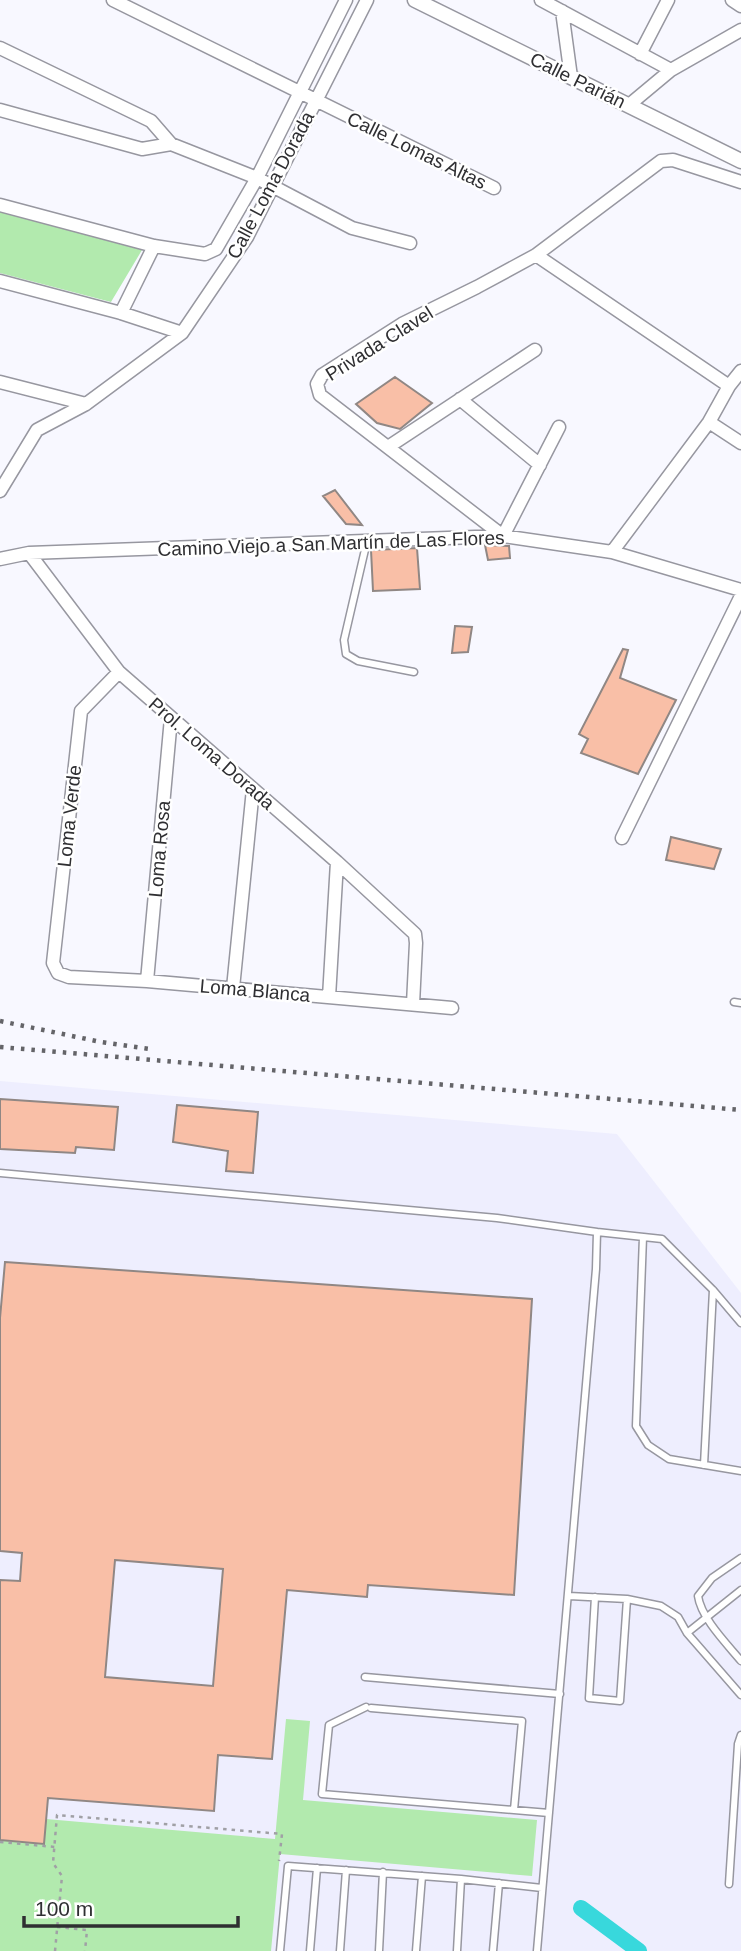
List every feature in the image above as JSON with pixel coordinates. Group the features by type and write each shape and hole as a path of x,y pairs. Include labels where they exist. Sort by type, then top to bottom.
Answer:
{"street":[{"name":"Calle Lomas Altas","path":"113,0 494,188"},
{"path":"0,205 154,246 199,254 216,249 257,178 346,0"},
{"name":"Calle Loma Dorada","path":"2,484 37,430 86,404 182,333 247,237 367,0"},
{"name":"Calle Parián","path":"416,0 741,161"},
{"path":"541,0 671,70"},
{"path":"640,54 667,0"},
{"path":"732,0 741,6"},
{"path":"562,11 571,77"},
{"path":"629,105 671,70 741,30"},
{"path":"0,48 151,121 171,144 257,178 352,228 410,243"},
{"path":"0,110 142,149 171,144"},
{"name":"Privada Clavel","path":"388,447 320,395 317,384 322,375 402,324 536,255 662,161 673,160 741,182"},
{"path":"121,313 154,246"},
{"path":"536,255 729,386"},
{"path":"0,281 121,313 182,333"},
{"path":"535,350 388,447 503,536 559,428"},
{"path":"612,552 709,422 729,386 741,371"},
{"path":"0,382 86,404"},
{"path":"460,399 540,465"},
{"path":"709,422 741,443"},
{"name":"Camino Viejo a San Martín de Las Flores","path":"0,559 29,554 503,536 612,552 741,590"},
{"name":"Prol. Loma Dorada","path":"29,554 119,672 337,862 415,934 413,1004"},
{"path":"622,838 741,596"},
{"name":"Loma Verde","path":"58,973 53,963 81,711 119,672"},
{"name":"Loma Rosa","path":"147,981 171,718"},
{"path":"233,988 253,789"},
{"path":"329,997 337,862"},
{"name":"Loma Blanca","path":"58,973 69,977 147,981 452,1008"}],"lane":[{"path":"367,541 344,640 346,654 358,661 414,672"},
{"path":"0,1173 497,1218 662,1239 713,1290 741,1323"},
{"path":"537,1951 569,1596 597,1232"},
{"path":"643,1237 636,1426 648,1445 669,1459 741,1471"},
{"path":"704,1465 713,1290"},
{"path":"741,1558 712,1578 698,1596 706,1617 741,1661"},
{"path":"687,1633 741,1590"},
{"path":"569,1596 627,1598 661,1606 678,1617 687,1633 741,1695"},
{"path":"595,1597 589,1698 620,1701 627,1598"},
{"path":"365,1677 560,1693"},
{"path":"514,1810 522,1721 369,1708 329,1725 322,1794 549,1813"},
{"path":"729,1884 738,1744 741,1735"},
{"path":"280,1951 288,1866 383,1872 542,1888"},
{"path":"310,1951 317,1868"},
{"path":"341,1951 346,1870"},
{"path":"379,1951 383,1872"},
{"path":"416,1951 422,1876"},
{"path":"457,1951 461,1879"},
{"path":"493,1951 499,1883"}],"path":[{"path":"55,1951 62,1876 53,1863 57,1815 282,1834"},
{"path":"0,1842 55,1847"},
{"path":"57,1927 88,1930 85,1951"}],"shaded area":[{"path":"0,1081 617,1134 741,1293 741,1951 0,1951"}],"green space":[{"path":"0,212 142,250 111,302 0,273"},
{"path":"286,1719 310,1721 303,1800 537,1820 532,1876 280,1854 271,1951 0,1951 0,1840 44,1844 46,1819 275,1839"}],"building":[{"path":"395,377 432,403 400,429 377,423 356,404"},
{"path":"335,490 362,525 346,524 323,496"},
{"path":"485,545 509,546 510,558 488,560"},
{"path":"417,548 420,589 373,591 371,550"},
{"path":"455,626 472,627 468,652 452,653"},
{"path":"623,649 628,650 620,678 676,700 638,774 581,753 588,739 579,734"},
{"path":"671,837 721,849 714,869 666,860"},
{"path":"0,1099 118,1107 114,1150 76,1147 75,1153 0,1149"},
{"path":"177,1105 258,1112 253,1173 226,1171 228,1151 173,1142"},
{"path":"5,1262 532,1299 514,1595 368,1585 367,1597 287,1590 272,1759 218,1755 214,1811 48,1798 44,1844 0,1840 0,1580 20,1581 22,1553 0,1551 0,1318","holes":["115,1560 223,1569 213,1686 105,1677"]}],"waterway":[{"path":"581,1908 639,1951"}],"railway":[{"path":"0,1021 149,1049"},
{"path":"0,1047 741,1110"}]}
